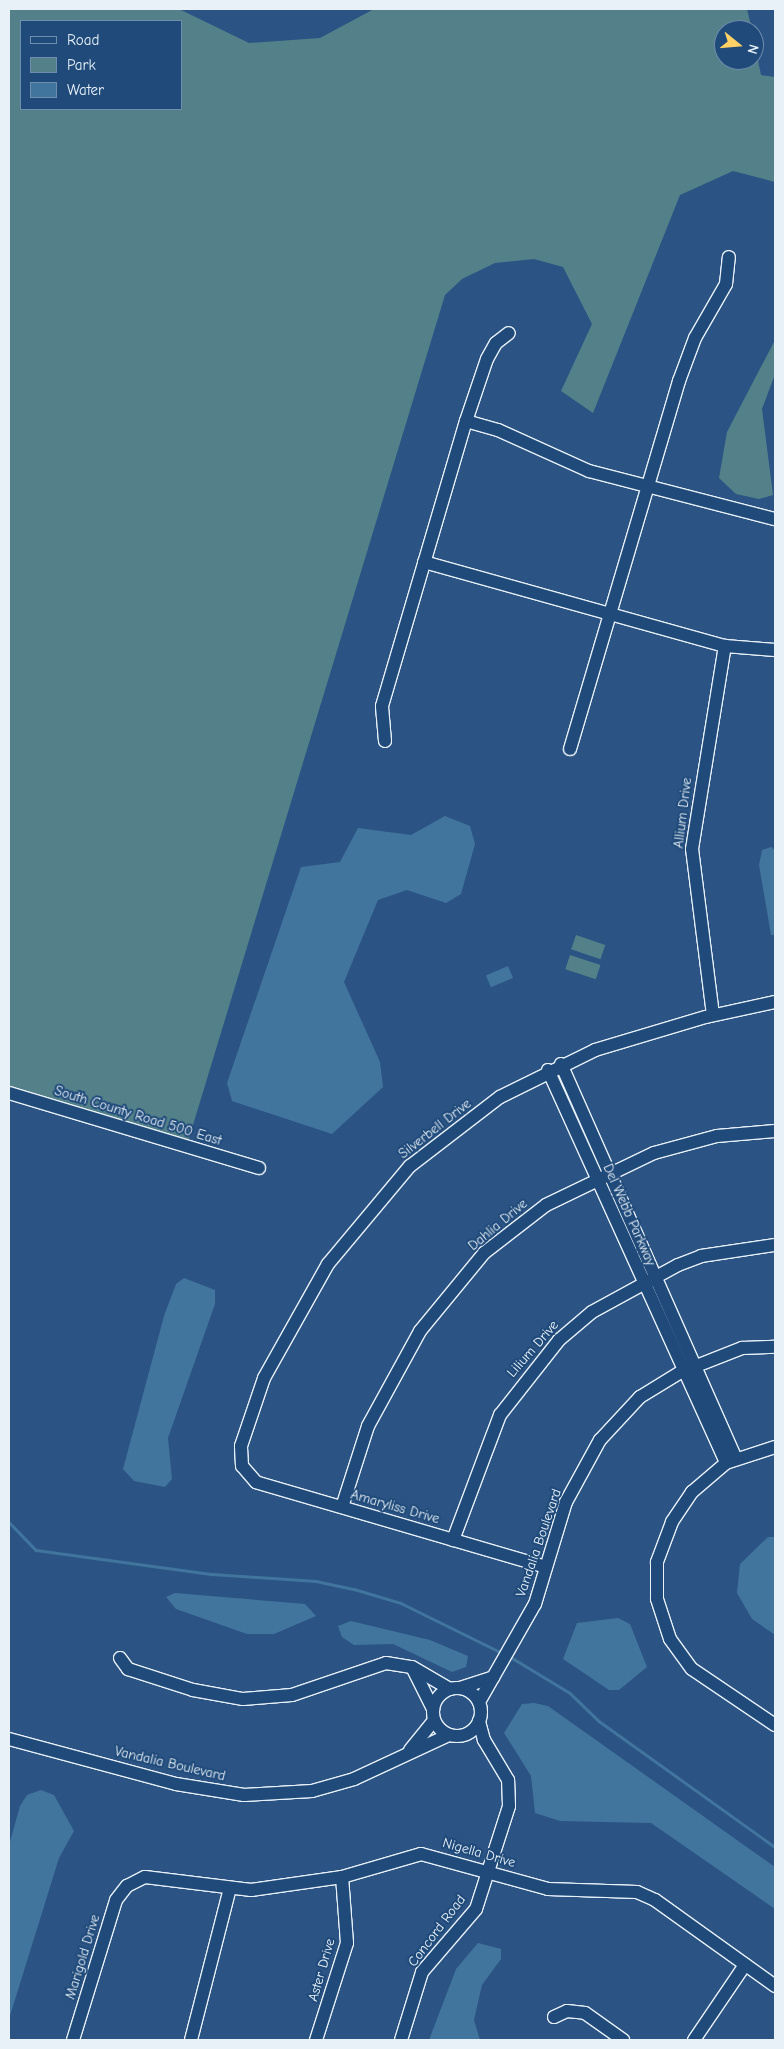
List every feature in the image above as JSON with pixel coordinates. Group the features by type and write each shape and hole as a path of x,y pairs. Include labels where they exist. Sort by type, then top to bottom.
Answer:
{"street":[{"path":"570,749 646,487 686,362 726,284 729,257"},
{"path":"385,741 382,706 466,421 487,360 496,343 509,333"},
{"path":"466,421 498,430 589,472 775,519"},
{"path":"424,562 725,646 775,650"},
{"name":"Allium Drive","path":"713,1015 692,849 725,646"},
{"name":"Silverbell Drive","path":"242,1466 241,1446 264,1378 328,1264 410,1166 500,1097 561,1064 713,1015 775,1002"},
{"name":"Del Webb Parkway","path":"561,1064 659,1277 696,1364 731,1461"},
{"name":"Del Webb Parkway","path":"548,1070 681,1372 731,1461"},
{"name":"South County Road 500 East","path":"9,1093 258,1168"},
{"name":"Dahlia Drive","path":"342,1507 368,1426 420,1331 484,1253 546,1205 610,1173 684,1144 775,1130"},
{"name":"Lilium Drive","path":"453,1540 500,1415 529,1373 592,1312 643,1283 701,1256 775,1244"},
{"name":"Vandalia Boulevard","path":"479,1702 535,1604 566,1502 600,1440 640,1397 696,1364 742,1348 775,1347"},
{"path":"775,1447 731,1461 692,1492 672,1522 657,1562 657,1599 670,1640 692,1669 775,1725"},
{"name":"Amaryliss Drive","path":"242,1466 256,1482 546,1567"},
{"path":"120,1658 128,1669 156,1678 243,1699 301,1692 376,1664 412,1667 479,1702 479,1722 465,1735 449,1735 433,1714 412,1667"},
{"path":"433,1714 439,1696 493,1677"},
{"name":"Vandalia Boulevard","path":"408,1752 433,1714"},
{"name":"Concord Road","path":"401,2040 422,1972 476,1909 509,1806 508,1780 479,1722"},
{"name":"Vandalia Boulevard","path":"9,1739 176,1784 244,1795 312,1791 354,1779 408,1752 449,1735"},
{"name":"Concord Road","path":"465,1735 494,1755"},
{"name":"Nigella Drive","path":"127,1886 145,1877 251,1890 342,1877 421,1854 488,1870 548,1888 637,1892 655,1900 775,1986"},
{"name":"Aster Drive","path":"316,2040 347,1943 342,1877"},
{"name":"Marigold Drive","path":"73,2040 116,1900 127,1886"},
{"path":"190,2040 219,1944 230,1888"},
{"path":"694,2040 745,1965"},
{"path":"554,2016 567,2011 585,2013 623,2040"}],"green space":[{"path":"9,9 179,9 249,43 320,38 374,9 747,9 750,20 714,20 714,70 760,70 761,75 775,77 775,182 733,171 680,195 593,413 561,391 592,324 563,267 534,259 495,263 462,279 445,295 186,1148 9,1092"},
{"path":"775,340 775,374 762,409 773,495 759,499 736,494 719,478 727,432"},
{"path":"576,935 605,945 600,959 571,949"},
{"path":"570,955 600,965 596,979 565,969"}],"water":[{"path":"445,816 470,826 475,844 461,894 446,903 407,890 378,900 344,982 380,1062 383,1087 332,1134 232,1101 227,1083 301,867 340,862 358,828 411,835"},
{"path":"771,847 775,850 775,935 771,935 759,865 762,850"},
{"path":"508,966 513,978 491,987 486,975"},
{"path":"184,1278 215,1290 215,1304 168,1438 172,1479 165,1487 134,1481 123,1469 164,1316 176,1284"},
{"path":"768,1537 775,1537 775,1635 752,1619 737,1593 740,1564"},
{"path":"175,1593 305,1604 316,1616 274,1634 247,1634 176,1609 166,1597"},
{"path":"618,1618 630,1624 647,1667 619,1690 609,1690 563,1659 577,1623"},
{"path":"351,1621 430,1640 468,1656 466,1667 452,1672 393,1644 354,1645 342,1637 338,1626"},
{"path":"534,1703 548,1706 775,1867 775,1909 651,1823 560,1821 535,1813 531,1776 504,1733 522,1704"},
{"path":"41,1790 54,1795 74,1831 59,1858 9,2019 9,1845 20,1806 27,1795"},
{"path":"478,1943 501,1949 501,1959 482,1985 474,2020 480,2040 429,2040 456,1969"}],"waterway":[{"path":"9,1522 36,1550 212,1574 316,1581 354,1589 401,1603 502,1653"},
{"path":"509,1656 570,1693 599,1721 775,1847"}]}
